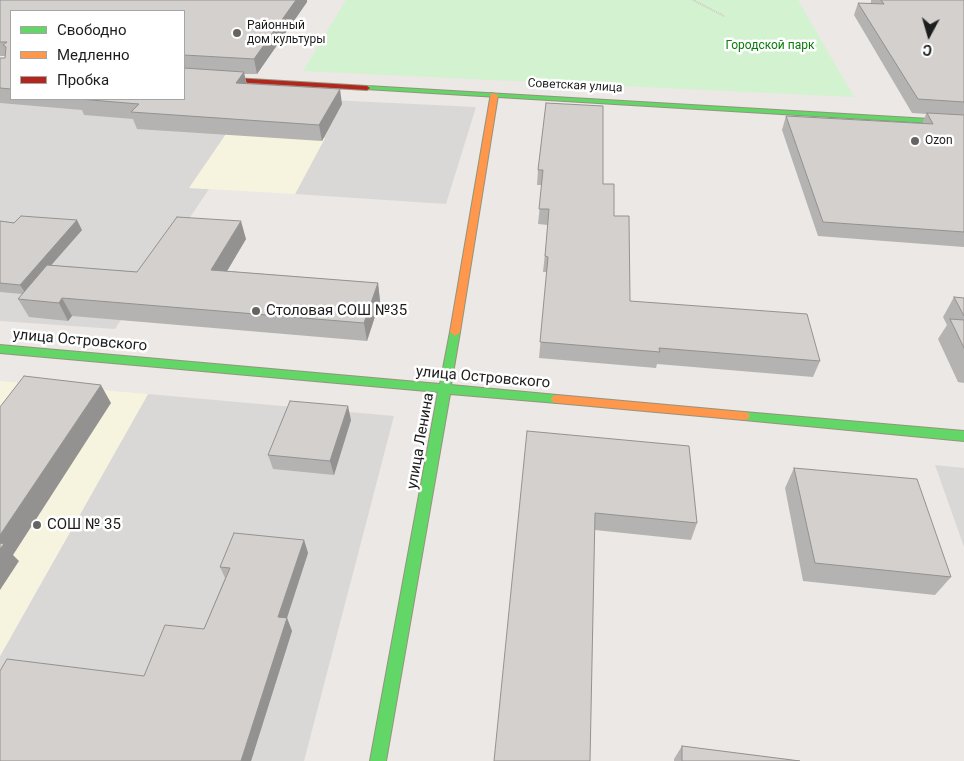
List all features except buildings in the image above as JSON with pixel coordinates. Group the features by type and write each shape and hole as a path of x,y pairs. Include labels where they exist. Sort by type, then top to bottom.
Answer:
{"street":[{"name":"Советская улица","path":"185,77 964,123"},
{"name":"улица Ленина","path":"378,761 445,390 494,95"},
{"name":"улица Островского","path":"0,349 964,436"}],"path":[{"path":"693,0 724,16"}],"shaded area":[{"path":"0,81 10,100 185,100 252,96 190,188 209,189 115,329 0,321"},
{"path":"252,96 313,136 325,138 295,194 189,188"},
{"path":"330,100 476,107 446,204 295,194 325,138 313,136"},
{"name":"СОШ № 35","path":"0,381 148,394 0,656"},
{"path":"148,394 394,416 304,761 0,761 0,656"},
{"path":"935,465 964,468 964,547"}],"green space":[{"name":"Городской парк","path":"346,0 798,0 854,97 303,71"}],"traffic: fast":[{"path":"367,88 964,123"},
{"path":"378,761 455,332"},
{"path":"0,349 557,399"},
{"path":"744,416 964,436"}],"traffic: slow":[{"path":"455,332 494,95"},
{"path":"557,399 744,416"}],"traffic: jam":[{"path":"185,77 367,88"}],"place":[{"name":"Районный дом культуры","path":"237,33"},
{"name":"Ozon","path":"915,141"},
{"name":"Столовая СОШ №35","path":"256,311"},
{"name":"СОШ № 35","path":"37,525"}]}
